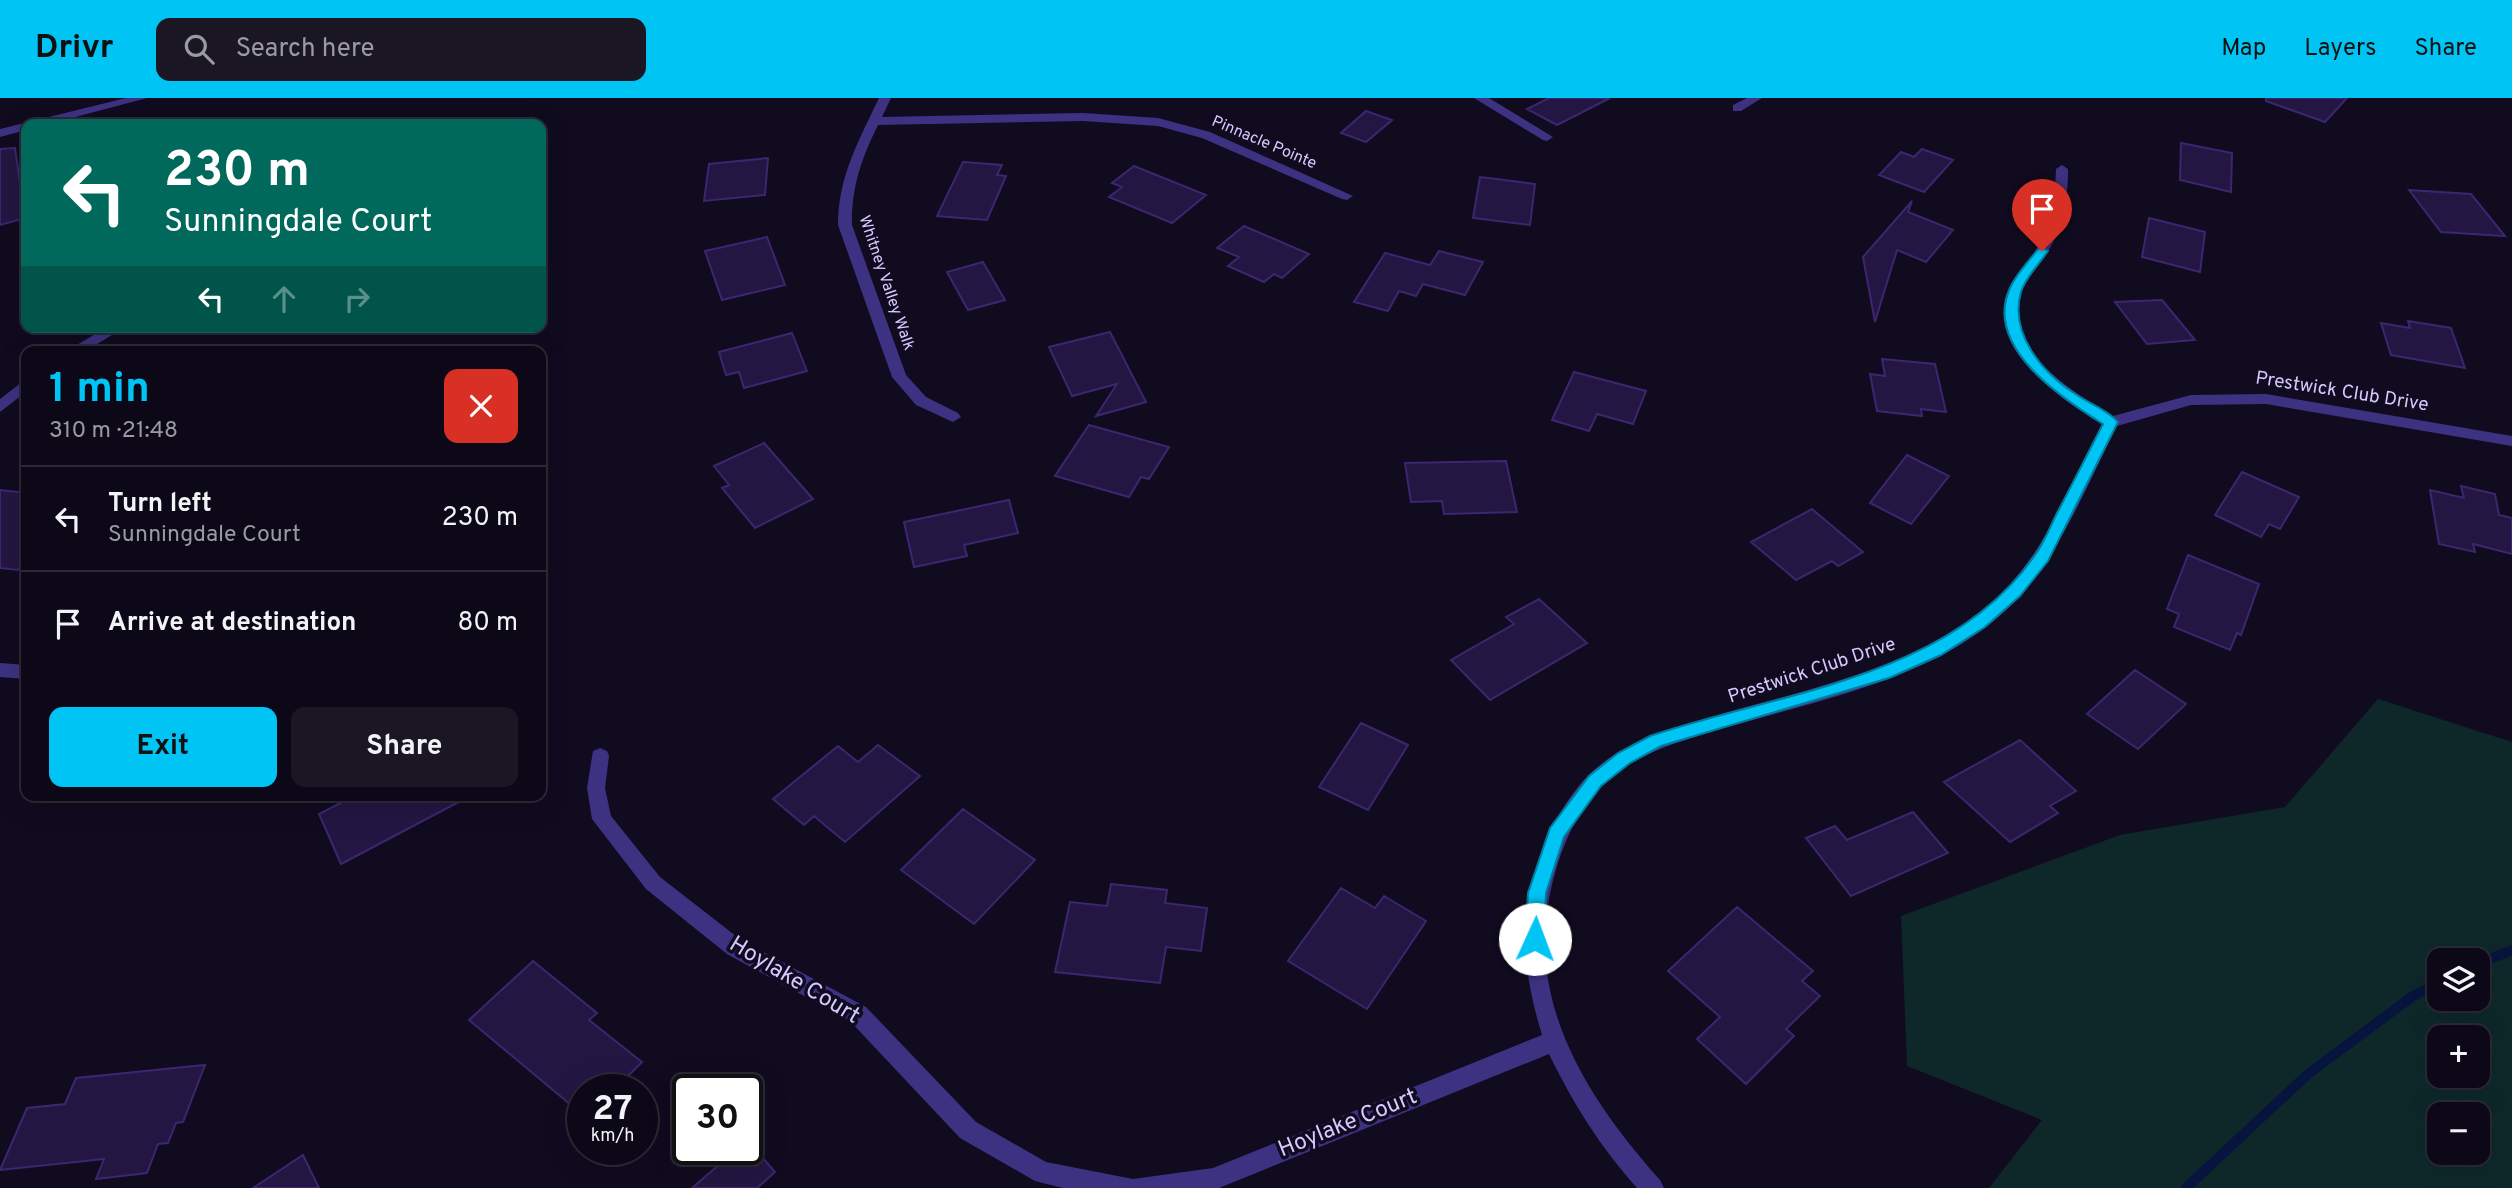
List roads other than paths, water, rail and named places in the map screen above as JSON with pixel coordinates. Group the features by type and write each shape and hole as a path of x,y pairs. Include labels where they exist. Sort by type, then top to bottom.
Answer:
{"street":[{"path":"55,119 141,98"},
{"name":"Whitney Valley Walk","path":"885,98 847,180 843,202 845,225 900,377 921,401 953,417"},
{"path":"1480,98 1547,137"},
{"path":"1737,108 1756,98"},
{"name":"Pinnacle Pointe","path":"874,121 1083,117 1158,122 1206,135 1347,196"},
{"path":"0,133 21,128"},
{"path":"2062,169 2062,197 2056,223 2042,251 2015,289 2011,318 2021,346 2040,372 2069,397 2111,422"},
{"path":"83,346 107,333"},
{"path":"0,407 21,388"},
{"name":"Prestwick Club Drive","path":"1651,1188 1632,1169 1585,1106 1552,1042 1534,962 1537,893 1557,833 1595,781 1624,758 1656,741 1884,674 1935,651 1979,623 2015,592 2042,557 2111,422 2191,400 2266,399 2512,441"},
{"path":"0,670 21,672"},
{"name":"Hoylake Court","path":"600,756 596,788 602,819 653,883 734,947 858,1014 968,1130 1043,1172 1127,1188"},
{"name":"Hoylake Court","path":"1139,1188 1213,1179 1552,1042"}],"waterway":[{"path":"2490,959 2512,950"},
{"path":"2186,1188 2308,1074 2413,996 2427,989"}]}
